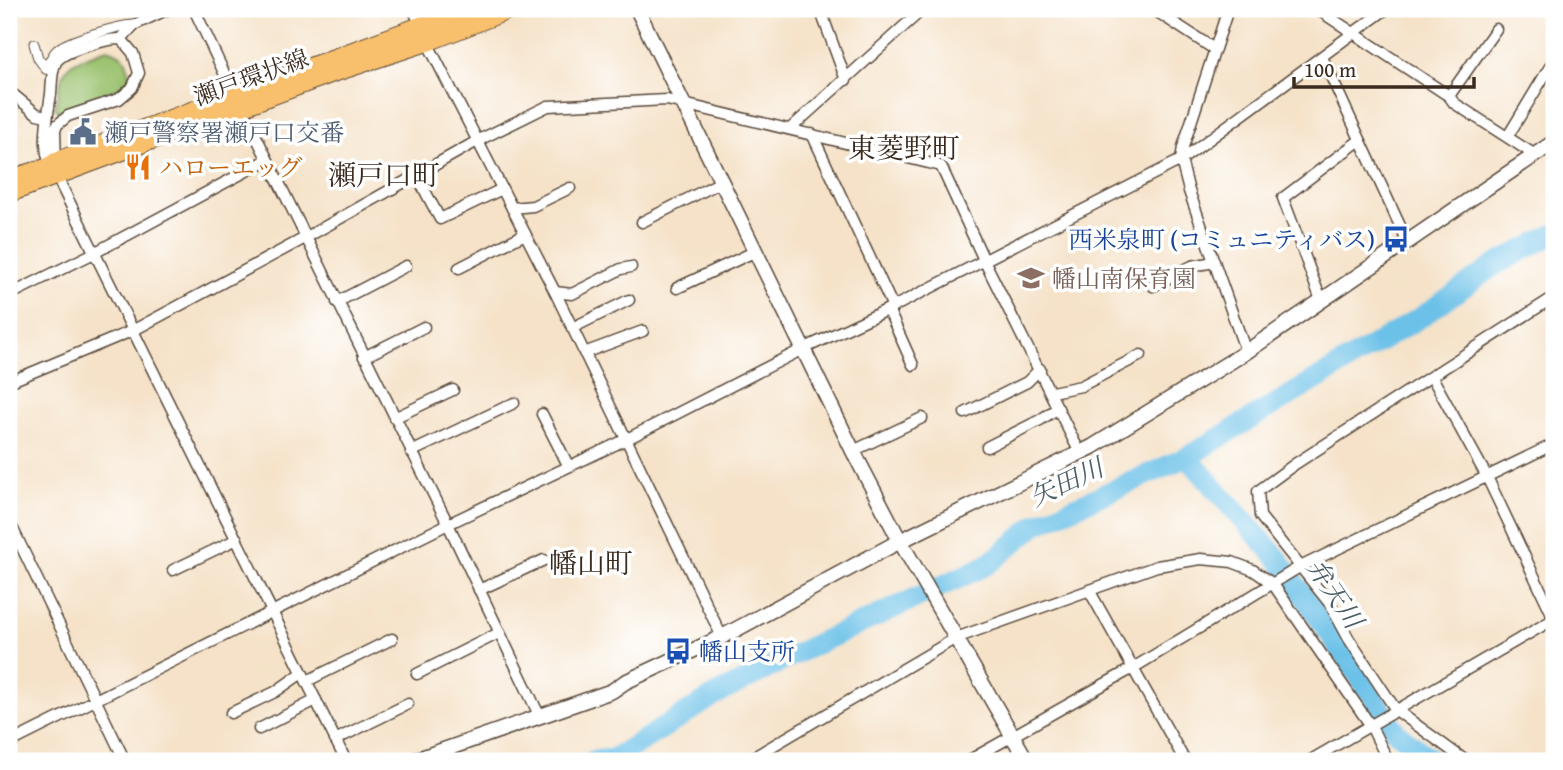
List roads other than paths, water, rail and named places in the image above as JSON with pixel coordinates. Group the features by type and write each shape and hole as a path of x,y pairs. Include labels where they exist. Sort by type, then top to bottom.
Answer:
{"main road":[{"name":"瀬戸環状線","path":"9,179 54,169 238,102 330,74 420,25 466,9"},
{"name":"瀬戸環状線","path":"420,25 510,9"},
{"name":"瀬戸環状線","path":"9,193 54,169"}],"street":[{"path":"168,9 134,25 107,30 59,48 51,57 51,95 46,116 54,169 346,761"},
{"path":"194,9 540,717"},
{"path":"637,9 853,451 903,545 1027,761"},
{"path":"820,9 846,80"},
{"path":"791,128 923,9"},
{"path":"1153,9 1214,49"},
{"path":"1228,9 1181,160 1189,191 1245,352"},
{"path":"1317,9 1535,155"},
{"path":"9,743 448,524 627,439 1181,160 1387,9"},
{"path":"49,70 65,54 108,40 121,39 134,25"},
{"path":"420,25 555,292 722,637"},
{"path":"1450,96 1496,29"},
{"path":"54,169 55,131 62,120 119,100 132,88 139,73 133,53 121,39"},
{"path":"34,44 38,58 49,70"},
{"path":"1322,57 1407,241"},
{"path":"1508,136 1549,80 1554,60"},
{"path":"9,91 37,114 46,116"},
{"path":"9,382 134,330 479,140 548,106 667,100 941,166 984,260 1080,453"},
{"path":"812,134 913,365"},
{"path":"1321,300 1283,198 1360,140"},
{"path":"412,761 612,691 625,682 722,637 1080,453 1245,352 1554,142"},
{"path":"9,295 94,253 267,160"},
{"path":"417,176 440,219 502,189"},
{"path":"642,222 721,182"},
{"path":"512,208 533,206 570,188"},
{"path":"459,268 525,234"},
{"path":"677,288 756,251"},
{"path":"1153,286 1192,267 1214,262"},
{"path":"337,302 406,266"},
{"path":"555,292 572,294 621,269 631,267"},
{"path":"1466,761 1394,711 1330,604 1260,516 1258,491 1295,464 1554,297"},
{"path":"572,328 629,300"},
{"path":"364,357 424,327"},
{"path":"584,353 643,331"},
{"path":"1052,392 1081,386 1141,355"},
{"path":"965,412 1027,382 1040,369"},
{"path":"1308,761 1554,618 1487,477 1432,377"},
{"path":"394,418 453,390"},
{"path":"411,452 514,403"},
{"path":"987,447 1058,408"},
{"path":"542,414 568,465"},
{"path":"853,451 922,418"},
{"path":"968,761 1133,668 1300,567 1554,444"},
{"path":"9,521 125,761"},
{"path":"173,570 237,539"},
{"path":"747,761 955,636 1157,566 1201,559 1232,562 1253,570 1274,583 1373,724 1388,761"},
{"path":"478,590 544,560"},
{"path":"1089,590 1185,761"},
{"path":"417,674 499,633"},
{"path":"231,713 304,677 392,639"},
{"path":"259,729 316,700"},
{"path":"335,740 408,704"}],"waterway":[{"name":"矢田川","path":"593,761 613,759 714,696 808,648 987,565 1037,524 1187,457 1421,317 1495,265 1554,234"},
{"name":"弁天川","path":"1187,457 1279,560 1397,733 1433,761"}],"place":[{"name":"瀬戸警察署瀬戸口交番","path":"83,132"},
{"name":"ハローエッグ","path":"138,167"},
{"name":"西米泉町 (コミュニティバス)","path":"1396,239"},
{"name":"幡山南保育園","path":"1031,278"},
{"name":"幡山支所","path":"678,651"}],"district":[{"name":"東菱野町","path":"904,147"},
{"name":"瀬戸口町","path":"384,174"},
{"name":"幡山町","path":"591,562"}]}
